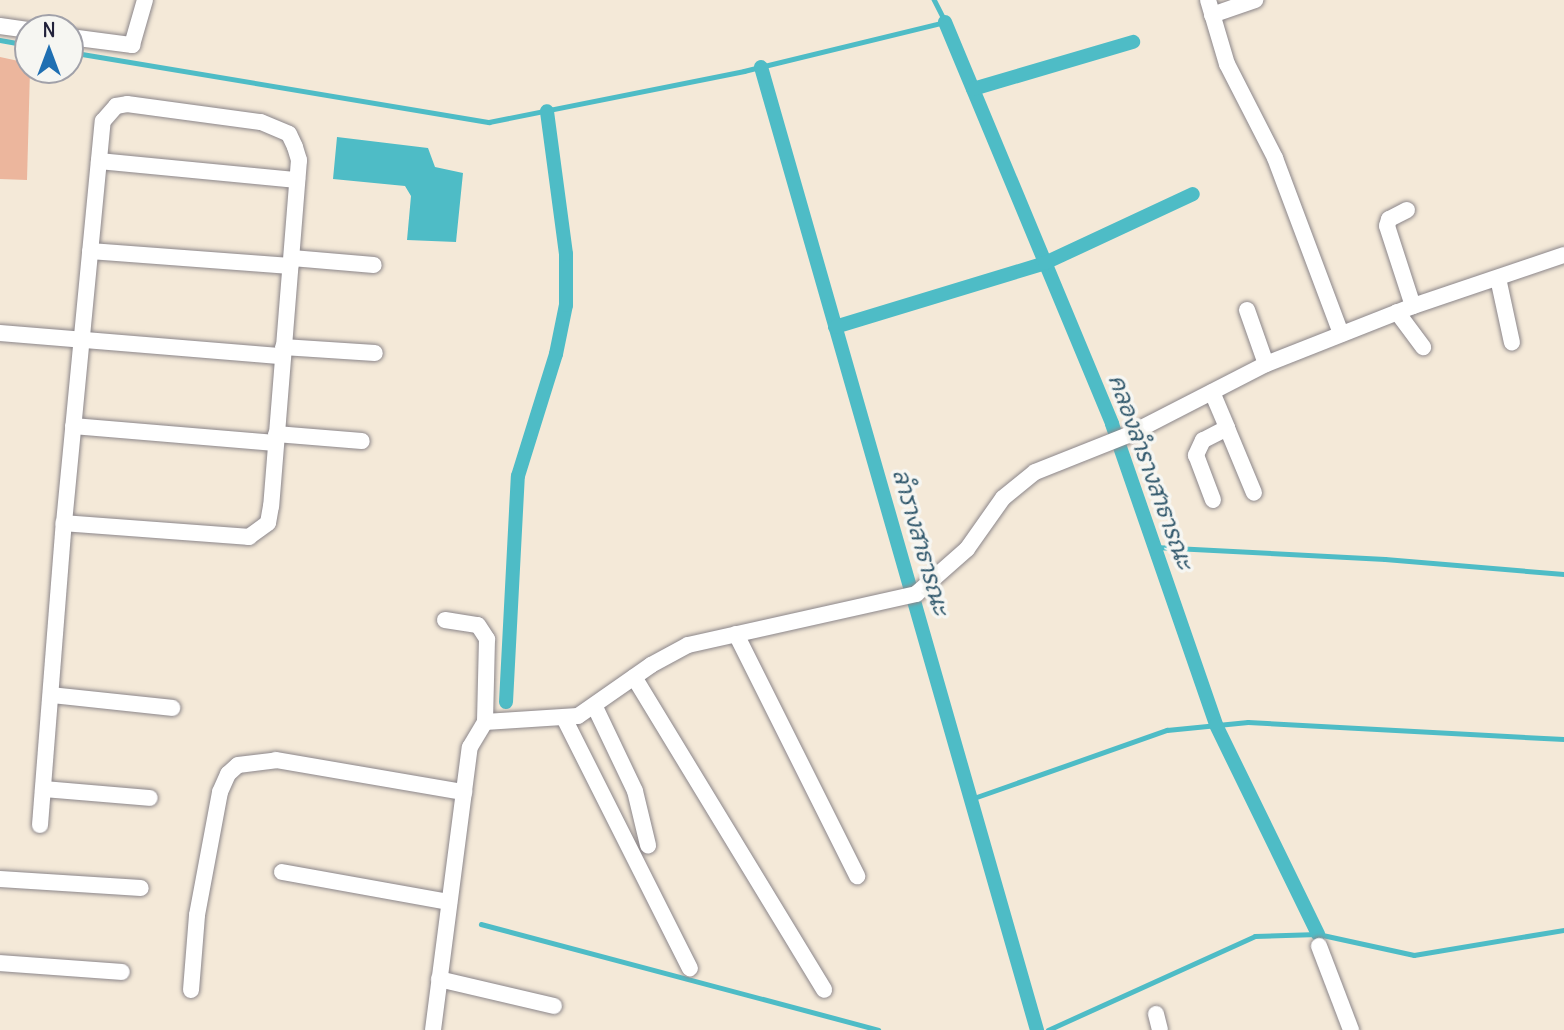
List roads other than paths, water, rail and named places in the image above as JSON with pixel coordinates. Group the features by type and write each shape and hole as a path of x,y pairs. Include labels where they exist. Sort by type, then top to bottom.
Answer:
{"street":[{"path":"84,39 132,44 145,0"},
{"path":"1255,0 1210,7 1227,65 1275,158 1341,334"},
{"path":"40,825 64,523 73,426 99,161 107,113 127,104 278,127 289,134 295,147 297,180 268,523 249,537 64,523"},
{"path":"99,161 297,180"},
{"path":"1407,210 1389,219 1387,226 1405,309 1423,347"},
{"path":"90,251 374,265"},
{"path":"433,1030 473,736 485,722 504,718 565,720 595,707 634,677 678,649 908,597 967,548 1017,485 1035,472 1101,444 1128,436 1266,364 1405,309 1564,255"},
{"path":"1498,278 1511,343"},
{"path":"1247,310 1266,364"},
{"path":"0,333 283,351 375,353"},
{"path":"1212,392 1254,493"},
{"path":"73,426 362,441"},
{"path":"1213,500 1196,454 1203,440 1227,428"},
{"path":"445,620 478,625 483,630 485,722"},
{"path":"736,634 857,876"},
{"path":"634,677 824,990"},
{"path":"51,695 172,708"},
{"path":"595,707 635,791 648,845"},
{"path":"565,720 690,968"},
{"path":"191,990 197,915 220,792 228,774 238,765 276,760 464,792"},
{"path":"43,789 150,798"},
{"path":"282,872 449,902"},
{"path":"0,879 141,888"},
{"path":"1319,946 1351,1030"},
{"path":"0,963 122,972"},
{"path":"439,979 554,1006"}],"water":[{"path":"337,137 428,148 435,167 463,173 456,242 407,240 411,196 405,186 333,179"}],"waterway":[{"path":"84,54 489,122 744,71 945,22 934,0"},
{"name":"คลองลำรางสาธารณะ","path":"945,22 1112,424 1216,725 1318,934"},
{"path":"0,40 14,42"},
{"path":"973,89 1133,42"},
{"name":"ลำรางสาธารณะ","path":"761,67 1037,1030"},
{"path":"506,702 518,476 556,354 566,305 566,254 547,111"},
{"path":"835,327 1045,263 1193,194"},
{"path":"1155,547 1385,559 1564,574"},
{"path":"971,799 1167,730 1248,722 1564,739"},
{"path":"481,924 878,1030"},
{"path":"1048,1030 1255,936 1318,934 1414,955 1564,930"}]}
